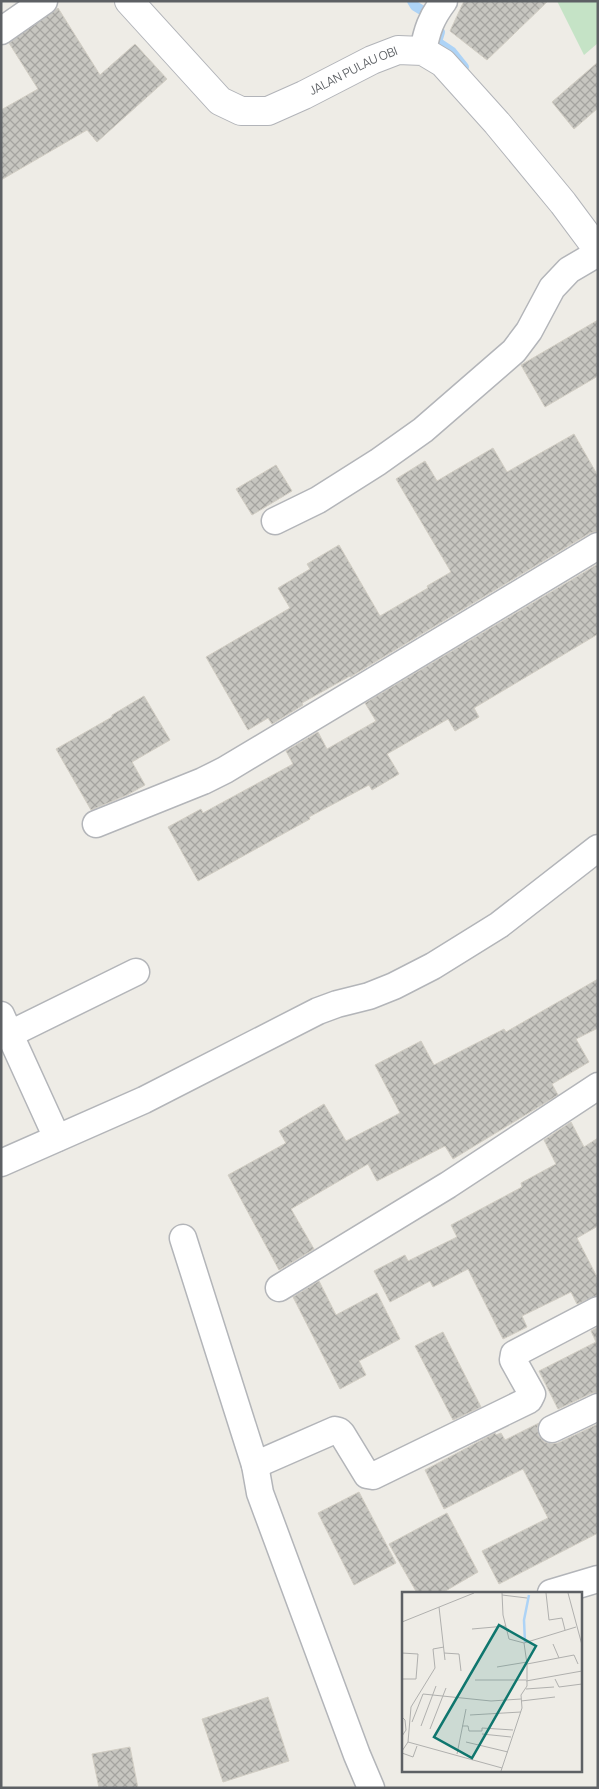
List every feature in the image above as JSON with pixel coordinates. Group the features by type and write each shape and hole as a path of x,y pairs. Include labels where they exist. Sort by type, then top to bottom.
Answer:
{"street":[{"path":"1,31 44,1"},
{"name":"JALAN PULAU OBI","path":"128,1 220,101 241,111 268,111 304,95 372,60 398,50 433,23 443,63 497,123 563,203 598,251"},
{"path":"275,521 318,500 378,462 423,430 514,351 529,331 542,304 556,283 569,270 598,251"},
{"path":"96,824 203,781 225,770 598,546"},
{"path":"1,1163 144,1100 318,1012 394,986 433,966 499,925 598,848"},
{"path":"58,1138 6,1025 136,972"},
{"path":"279,1288 448,1185 598,1086"},
{"path":"183,1238 255,1466 260,1493 371,1788"},
{"path":"255,1466 335,1430 339,1431 367,1476 373,1476 529,1400 532,1394 513,1360 514,1354 598,1310"},
{"path":"552,1429 598,1407"},
{"path":"554,1592 598,1578"}],"green space":[{"path":"557,1 598,1 598,43 584,55"}],"building":[{"path":"464,1 548,1 487,60 450,31"},
{"path":"58,8 100,75 135,44 167,79 97,142 87,130 1,180 1,110 38,89 9,43"},
{"path":"598,62 598,108 574,129 552,102"},
{"path":"598,320 598,376 545,407 521,365"},
{"path":"574,434 598,476 598,531 590,533 350,677 302,703 303,705 272,724 268,718 248,730 206,657 290,608 278,588 310,569 307,564 339,545 380,616 451,572 396,479 425,461 437,481 493,448 507,472"},
{"path":"276,465 292,491 252,515 236,489"},
{"path":"598,564 598,634 474,708 479,717 455,731 448,719 387,754 399,774 372,790 369,785 198,881 168,827 201,809 203,813 293,764 286,751 318,732 327,749 376,721 365,703"},
{"path":"144,696 170,740 132,762 145,785 127,795 91,810 56,749"},
{"path":"598,979 598,1028 576,1039 589,1062 552,1084 558,1095 453,1159 445,1146 377,1181 368,1164 291,1209 314,1249 279,1270 228,1175 286,1143 279,1131 324,1104 346,1141 400,1113 375,1065 421,1041 434,1065 504,1029 506,1032"},
{"path":"571,1122 584,1147 598,1138 598,1226 577,1238 598,1279 598,1295 577,1304 571,1292 522,1316 527,1327 503,1339 468,1269 433,1287 430,1281 390,1302 374,1271 405,1255 408,1261 457,1237 451,1225 522,1187 521,1183 556,1164 544,1140"},
{"path":"319,1281 336,1315 377,1293 400,1339 359,1361 366,1375 340,1389 293,1297"},
{"path":"598,1327 598,1392 558,1409 539,1371 596,1342 591,1331"},
{"path":"443,1332 481,1407 453,1420 415,1346"},
{"path":"539,1423 537,1428 539,1436 544,1442 551,1444 558,1443 598,1424 598,1533 499,1584 482,1551 548,1518 523,1469 444,1509 425,1470 495,1433 496,1435 501,1433 505,1440"},
{"path":"359,1492 396,1563 354,1585 318,1513"},
{"path":"447,1513 478,1572 444,1592 416,1592 389,1544"},
{"path":"268,1697 289,1761 223,1782 202,1719"},
{"path":"130,1747 138,1788 99,1788 92,1754"}],"waterway":[{"path":"412,1 415,6 433,17"},
{"path":"440,32 437,42 452,52 464,67"}]}
